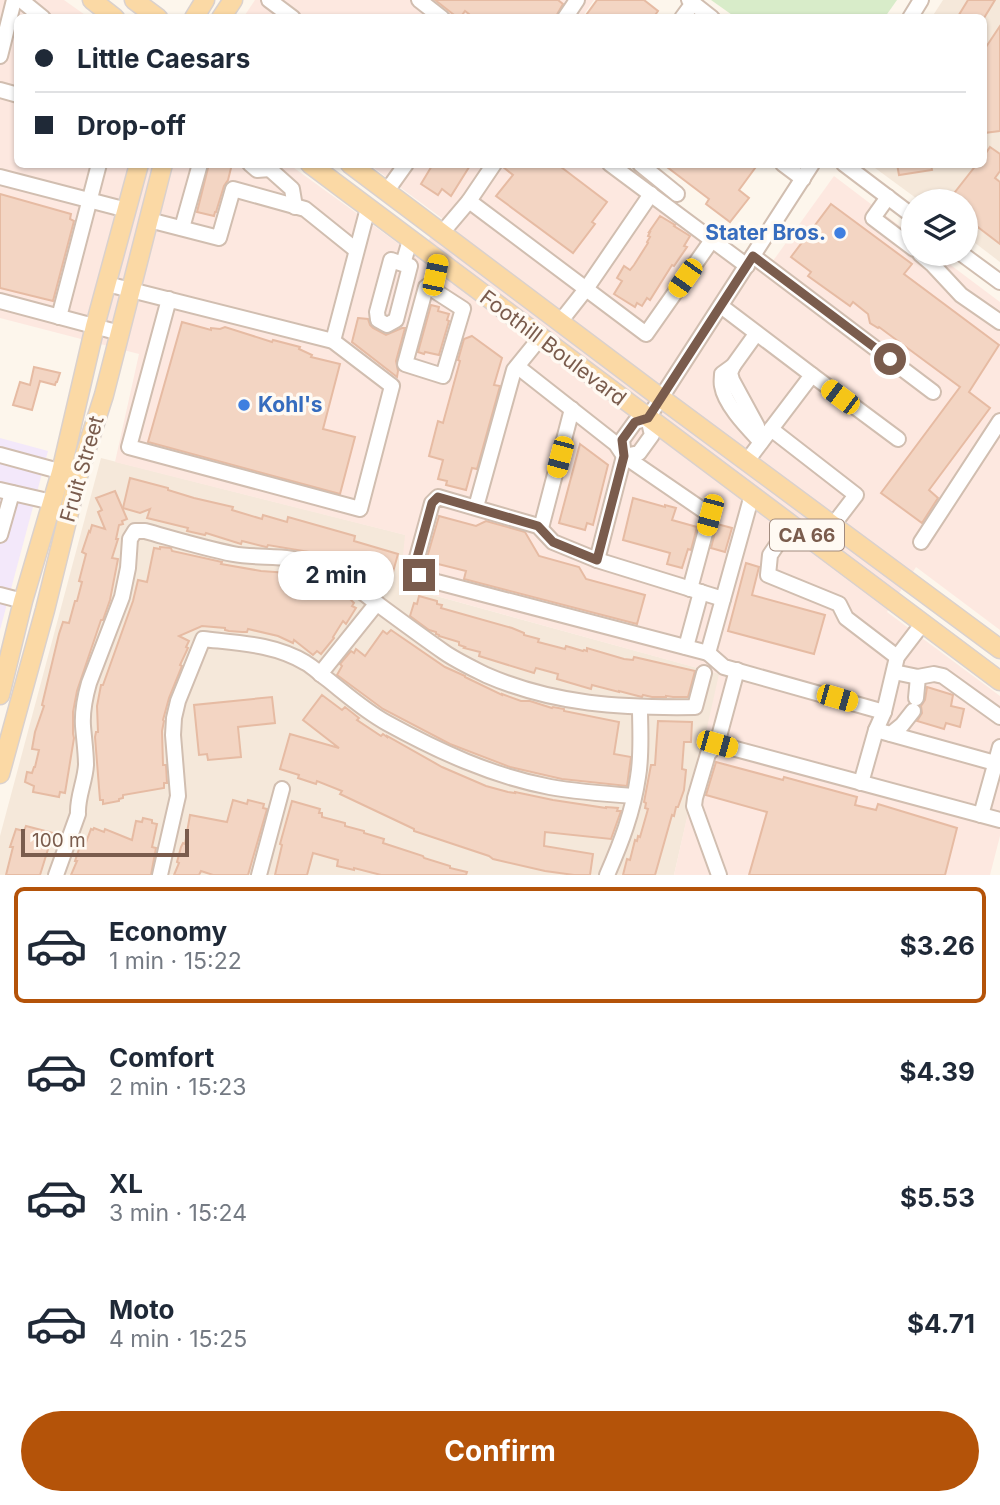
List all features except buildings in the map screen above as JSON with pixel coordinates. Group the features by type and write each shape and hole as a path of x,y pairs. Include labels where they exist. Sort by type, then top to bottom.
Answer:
{"main road":[{"path":"92,0 109,14"},
{"path":"134,0 153,14"},
{"name":"Fruit Street","path":"0,695 23,601 61,472 95,326 138,168"},
{"name":"Fruit Street","path":"0,774 78,476 104,395 162,168"},
{"name":"Foothill Boulevard","path":"315,168 1000,681"},
{"name":"Foothill Boulevard","path":"355,168 1000,649"}],"street":[{"path":"0,56 14,0"},
{"path":"21,0 38,14"},
{"path":"269,0 288,14"},
{"path":"419,0 437,14"},
{"path":"691,2 707,14"},
{"path":"59,317 98,168"},
{"path":"182,228 199,168"},
{"path":"268,168 292,189 295,207"},
{"path":"386,192 403,168"},
{"path":"442,234 491,168"},
{"path":"615,168 712,240 750,261 933,392"},
{"path":"644,168 677,194"},
{"path":"788,168 803,179"},
{"path":"597,560 624,456 622,440 635,422 648,418 662,398 810,168"},
{"path":"850,168 901,207"},
{"path":"0,177 127,210"},
{"path":"149,220 219,238 233,189 305,209 356,250"},
{"path":"559,322 586,289 650,194"},
{"path":"888,197 873,218 901,239"},
{"path":"468,201 646,334 712,240"},
{"path":"333,341 368,208"},
{"path":"403,264 410,240"},
{"path":"432,289 438,261"},
{"path":"934,266 961,295 1000,322"},
{"path":"978,266 1000,282"},
{"path":"107,284 131,289 333,341 391,386 360,509 129,447 169,299"},
{"path":"426,287 432,289 463,309 443,376 405,364 426,287"},
{"path":"0,301 120,333"},
{"path":"721,306 898,439"},
{"path":"756,334 733,366 722,374 722,386 732,408 760,441"},
{"path":"476,507 514,370 540,338"},
{"path":"518,367 616,444 624,456 710,515 685,647"},
{"path":"747,461 812,375"},
{"path":"541,528 572,409"},
{"path":"624,456 639,453 652,435 648,418"},
{"path":"921,542 1000,421"},
{"path":"771,429 856,495 833,525"},
{"path":"0,455 78,476"},
{"path":"0,535 6,491 52,502"},
{"path":"708,653 752,495"},
{"path":"723,599 597,560 553,542 538,526 438,497 432,503 415,565 419,575 437,582 708,653 724,667 884,712"},
{"path":"791,524 770,555 768,575 839,604 846,618 897,657"},
{"path":"56,875 78,814 77,804 86,764 83,723 86,694 122,597 130,539 135,531 145,531 236,554 280,556 317,565 336,574 447,654 501,681 560,699 611,706 695,707 704,673"},
{"path":"0,595 23,601"},
{"path":"320,674 377,603"},
{"path":"861,783 884,712 897,657 923,623"},
{"path":"160,875 178,796 174,718 178,701 203,639 267,647 306,663 384,722 482,768 548,787 634,796"},
{"path":"719,875 695,806 695,798 708,754 717,744 737,670"},
{"path":"894,673 918,677 934,674 943,676 1000,717"},
{"path":"891,734 902,725 915,704 918,677"},
{"path":"607,875 623,839 634,796 639,769 640,707"},
{"path":"876,730 995,763"},
{"path":"717,744 1000,820"},
{"path":"981,815 1000,747"},
{"path":"259,875 282,789"}],"shaded area":[{"path":"0,0 64,0 84,14 14,14 14,168 294,168 417,257 443,219 374,168 627,168 765,272 834,176 901,227 901,266 952,266 1000,302 1000,630 916,567 887,612 1000,696 1000,836 990,875 674,875 719,674 400,586 405,535 115,462 139,354 0,318"},
{"path":"255,0 594,0 584,14 246,14"},
{"path":"943,0 1000,0 1000,262 978,245 978,189 904,189 875,168 987,168 987,14 934,14"},
{"path":"0,438 48,451 0,630"},
{"path":"101,458 406,535 400,586 720,674 674,875 0,875 0,836"}],"green space":[{"path":"711,0 897,0 887,14 731,14"}],"place":[{"name":"Stater Bros.","path":"840,233"},
{"name":"Kohl's","path":"244,405"}],"route":[{"path":"419,575 415,565 432,503 438,497 538,526 553,542 597,560 624,456 622,440 635,422 648,418 753,256 890,359"}]}
